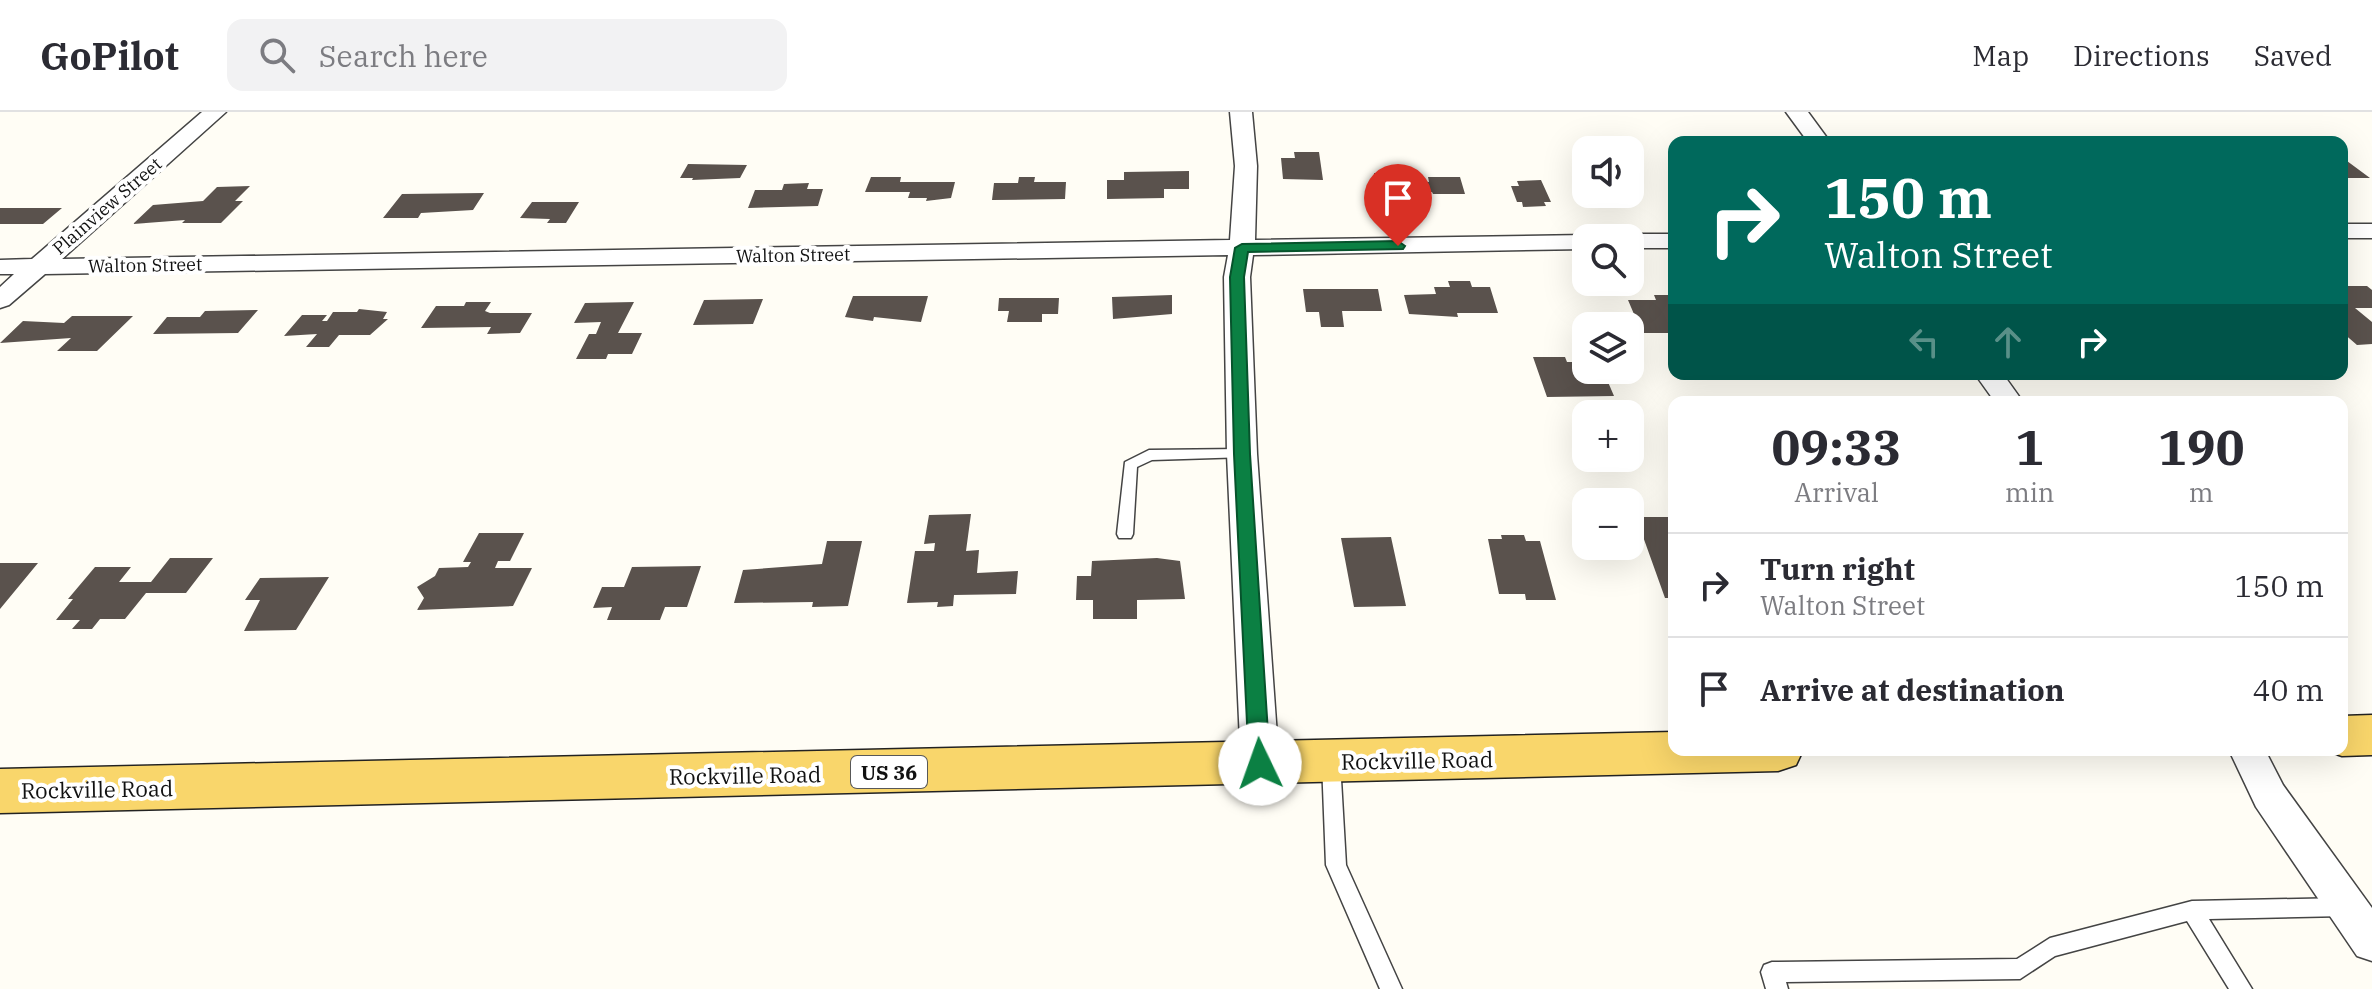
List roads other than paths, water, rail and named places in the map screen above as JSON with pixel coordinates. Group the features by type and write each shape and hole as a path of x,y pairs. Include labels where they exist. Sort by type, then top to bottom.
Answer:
{"main road":[{"path":"2348,736 2372,735"},
{"name":"Rockville Road","path":"0,791 1668,753"}],"street":[{"name":"Plainview Street","path":"0,300 215,112"},
{"path":"1241,112 1246,166 1242,248 1237,277 1242,454 1260,764"},
{"path":"1797,112 1815,136"},
{"path":"2348,231 2372,231"},
{"path":"1644,241 1668,241"},
{"name":"Walton Street","path":"0,267 1572,242"},
{"path":"2250,756 2269,796 2372,942"}],"lane":[{"path":"1125,534 1130,465 1149,455 1242,454"},
{"path":"1331,762 1336,865 1391,989"},
{"path":"1777,989 1772,972 2020,969 2050,948 2192,910 2347,907"},
{"path":"2192,910 2241,989"}]}
